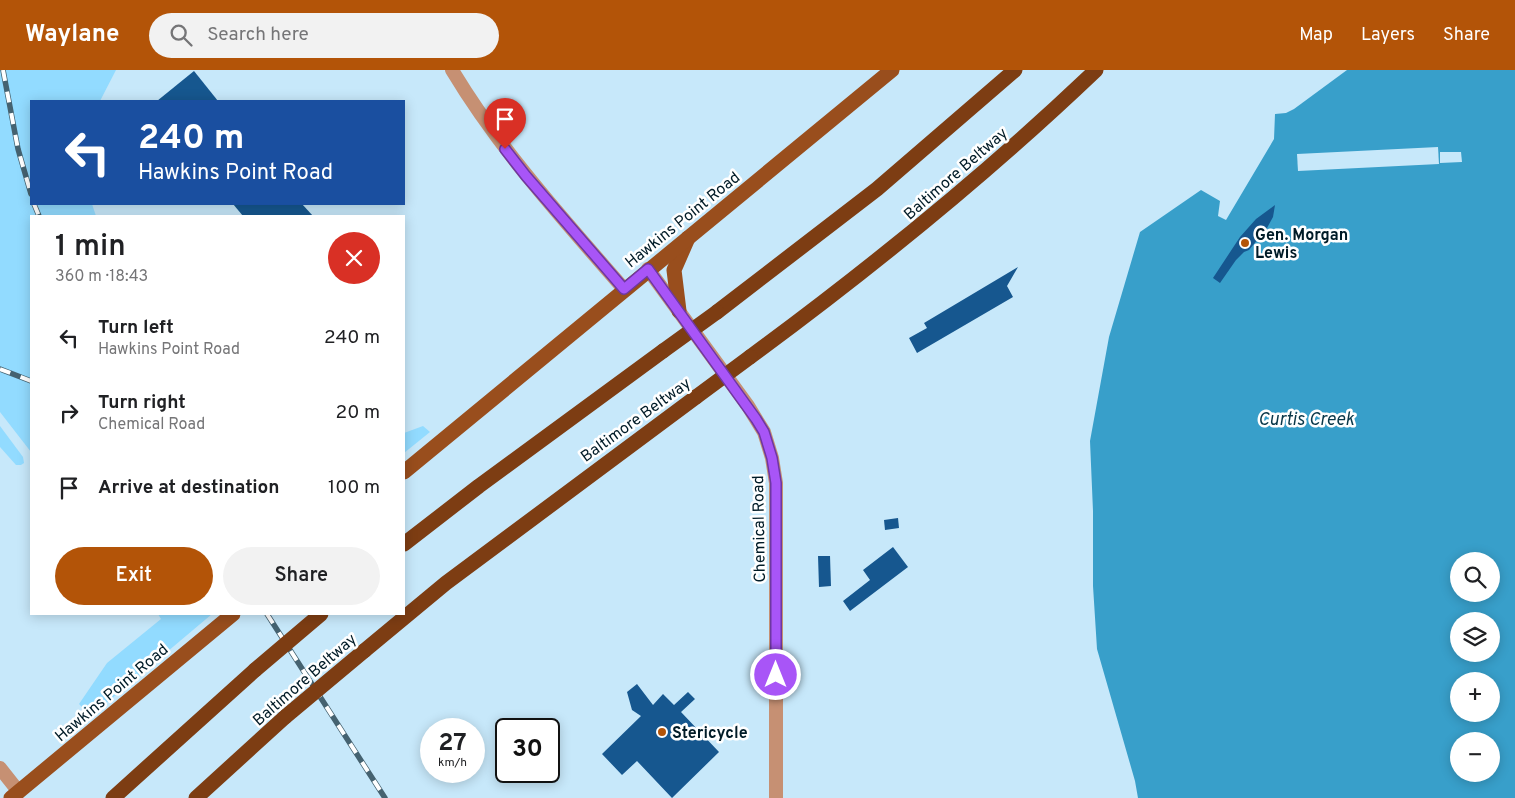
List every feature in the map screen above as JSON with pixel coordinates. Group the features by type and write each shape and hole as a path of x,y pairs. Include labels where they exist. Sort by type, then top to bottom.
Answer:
{"highway":[{"path":"405,543 479,486 717,312 877,189 1015,70"},
{"name":"Baltimore Beltway","path":"196,798 285,717 478,558 750,357 913,232 994,164 1096,70"},
{"path":"113,798 255,670 320,615"}],"main road":[{"name":"Hawkins Point Road","path":"405,471 648,269 892,70"},
{"path":"679,311 674,270 689,236"},
{"name":"Hawkins Point Road","path":"15,795 232,615"}],"street":[{"path":"452,70 495,136 526,176 624,289"},
{"name":"Chemical Road","path":"648,269 748,406 764,432 772,458 776,483 776,798"},
{"path":"0,768 15,795"}],"shaded area":[{"path":"0,70 116,70 101,100 30,100 30,205 92,205 96,215 30,215 30,451 0,412"},
{"path":"0,426 23,457 24,463 21,465 16,465 0,447"},
{"path":"423,426 430,432 405,452 405,433"},
{"path":"159,615 211,615 91,716 79,704 107,663 161,619"}],"water":[{"name":"Curtis Creek","path":"1335,70 1515,70 1515,798 1138,798 1135,781 1097,649 1093,586 1093,511 1090,441 1109,337 1140,232 1201,190 1220,201 1218,216 1226,220 1274,139 1275,114"}],"pier":[{"path":"1331,70 1347,70 1294,109 1286,113 1275,114 1274,112"},
{"path":"1438,147 1439,164 1298,171 1297,154"},
{"path":"1440,152 1461,152 1462,162 1440,163"}],"building":[{"path":"194,71 217,100 158,100"},
{"path":"234,205 303,205 312,215 242,215"},
{"name":"Gen. Morgan Lewis","path":"1275,205 1273,217 1267,228 1249,250 1236,260 1220,283 1213,278 1240,237 1256,219"},
{"path":"1018,267 1007,286 1013,297 917,353 909,338 927,328 924,323"},
{"path":"898,518 899,528 885,530 884,520"},
{"path":"893,547 908,567 850,611 843,601 870,580 863,570"},
{"path":"818,556 830,556 831,586 819,587"},
{"name":"Stericycle","path":"637,684 653,705 663,694 674,705 688,692 695,699 681,712 719,752 672,798 637,761 622,775 602,754 641,716 632,710 627,692"}],"railway":[{"path":"3,70 18,149 30,191"},
{"path":"34,205 39,215"},
{"path":"0,369 30,381"},
{"path":"268,615 385,798"}],"place":[{"name":"Gen. Morgan Lewis","path":"1245,243"},
{"name":"Stericycle","path":"662,732"}],"route":[{"path":"505,149 624,289 648,269 748,406 764,432 772,458 776,483 776,675"}]}
